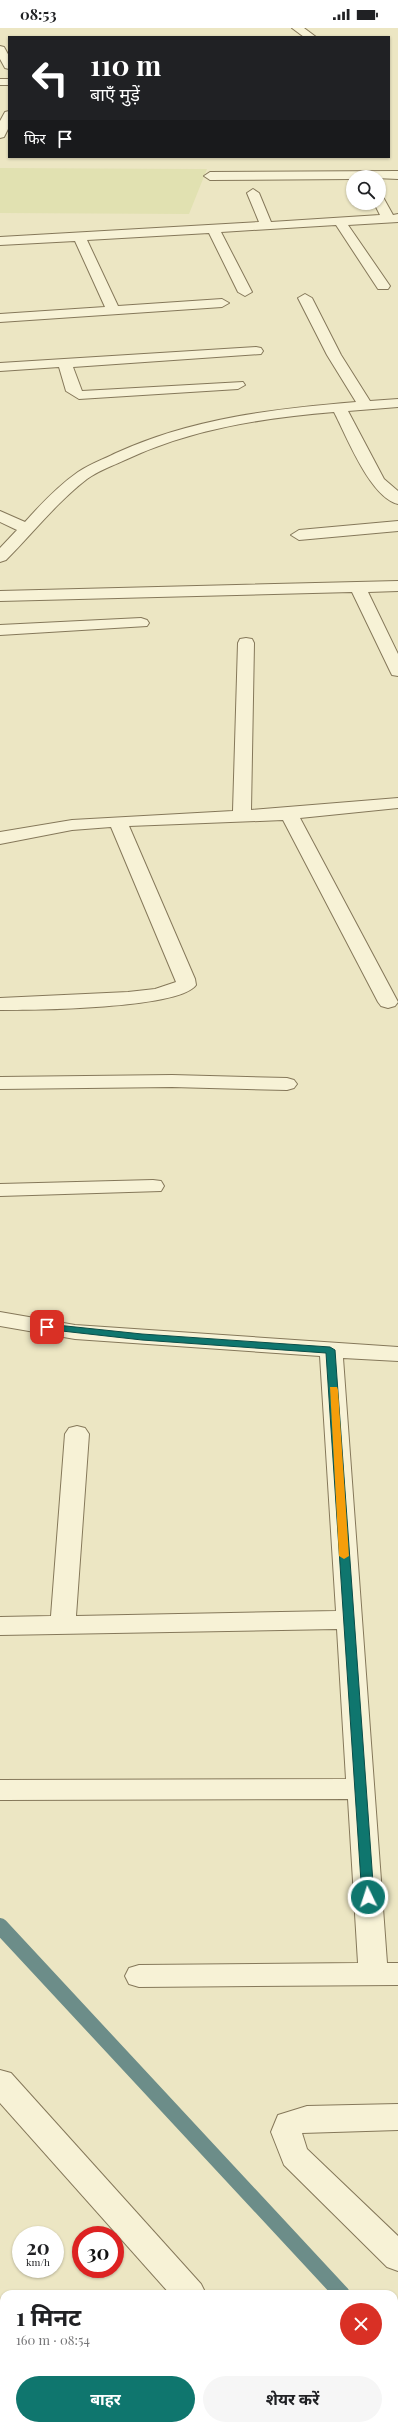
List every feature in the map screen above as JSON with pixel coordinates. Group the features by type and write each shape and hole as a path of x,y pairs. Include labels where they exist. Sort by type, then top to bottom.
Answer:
{"street":[{"path":"297,28 309,36"},
{"path":"0,49 8,64"},
{"path":"0,134 8,116"},
{"path":"210,176 367,169 398,175"},
{"path":"253,193 266,225"},
{"path":"386,209 393,218"},
{"path":"0,241 393,218"},
{"path":"339,221 382,286"},
{"path":"213,228 245,292"},
{"path":"79,236 113,310"},
{"path":"305,298 334,355 366,406"},
{"path":"0,318 222,303"},
{"path":"0,367 256,351"},
{"path":"64,364 73,391 79,395 238,385"},
{"path":"0,557 28,530 53,501 82,476 132,450 200,429 271,416 398,403"},
{"path":"339,408 378,481 398,499"},
{"path":"0,516 28,530"},
{"path":"299,535 398,526"},
{"path":"0,596 398,586"},
{"path":"358,587 398,671"},
{"path":"0,630 141,623"},
{"path":"242,817 246,643"},
{"path":"0,838 72,825 118,821 289,814 398,803"},
{"path":"289,814 388,1002"},
{"path":"0,1004 148,995 173,992 186,985 185,979 118,821"},
{"path":"0,1083 172,1081 288,1084"},
{"path":"0,1190 153,1186"},
{"path":"0,1318 75,1332 398,1354"},
{"path":"139,1976 385,1974 361,1789 330,1350"},
{"path":"62,1625 77,1434"},
{"path":"0,1626 348,1620"},
{"path":"0,1790 361,1789"},
{"path":"0,2082 186,2290"},
{"path":"398,2117 306,2119 289,2124 286,2132 295,2156 398,2257"}],"green space":[{"path":"0,168 207,169 189,214 0,213"}],"waterway":[{"path":"0,1926 338,2290"}],"slow traffic":[{"path":"333,1390 344,1556"}],"route":[{"path":"47,1327 75,1332 330,1350 368,1897"}]}
